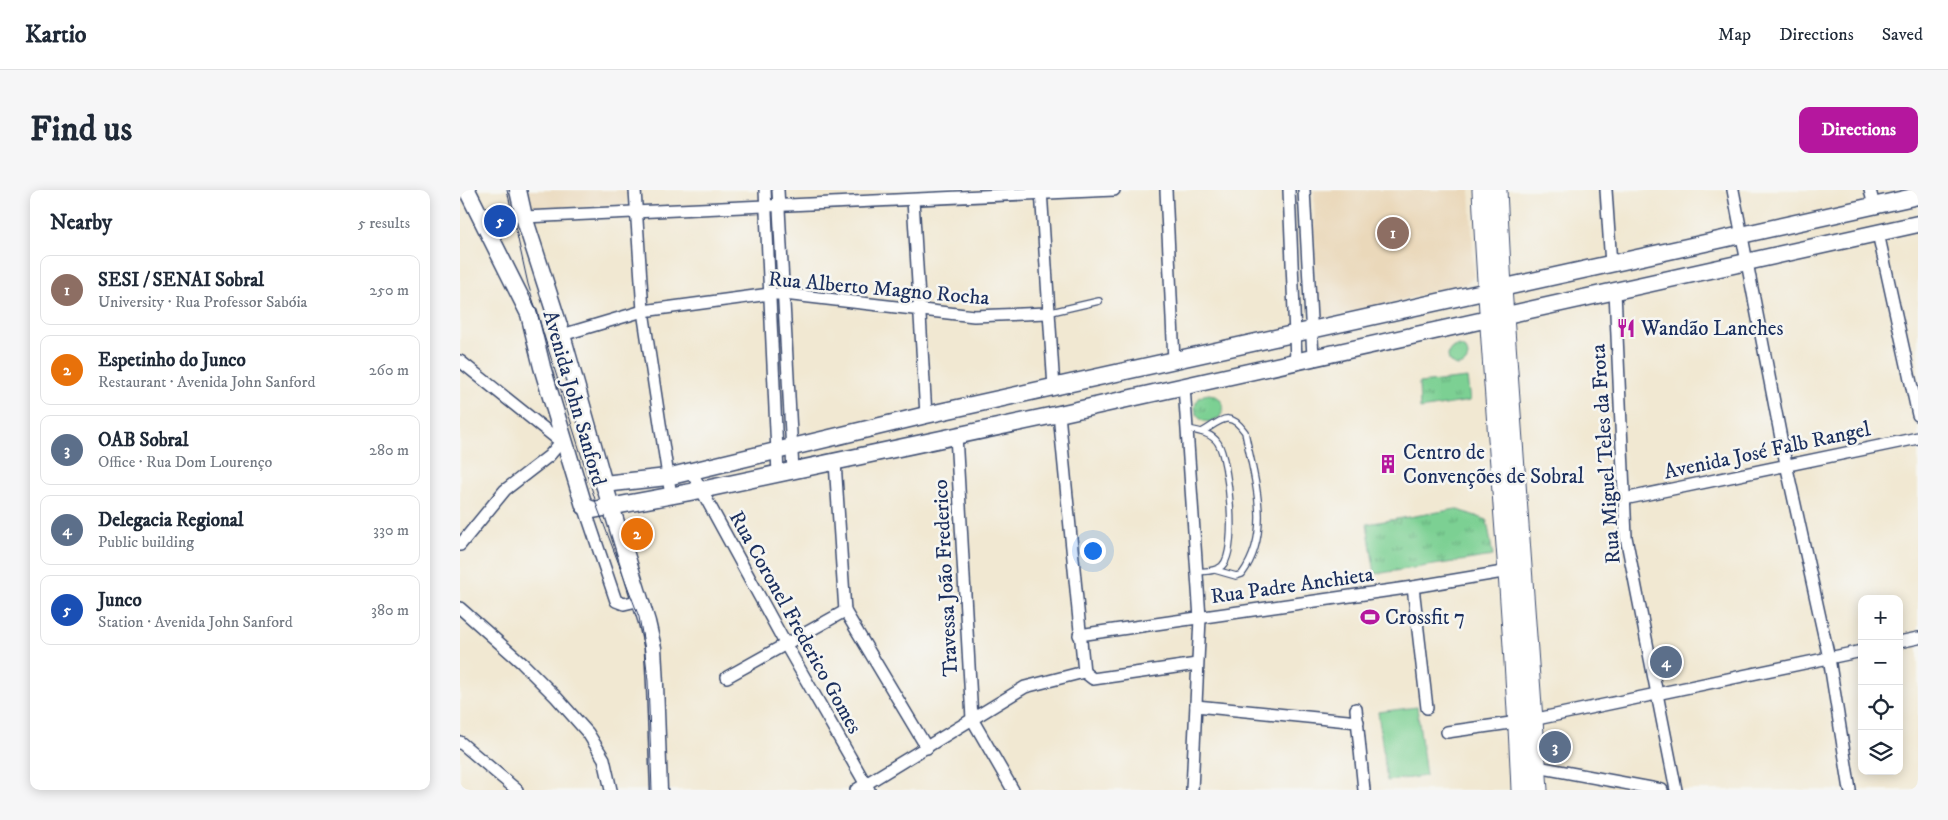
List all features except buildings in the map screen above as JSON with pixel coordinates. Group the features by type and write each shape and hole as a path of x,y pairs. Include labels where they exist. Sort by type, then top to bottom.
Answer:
{"main road":[{"name":"Avenida John Sanford","path":"467,190 529,314 564,444 584,506"},
{"name":"Avenida John Sanford","path":"518,190 524,217 562,335 604,484 641,600 653,648 659,790"},
{"path":"1482,190 1497,317 1528,766 1538,790"},
{"path":"1494,289 1497,190"},
{"path":"604,484 667,477 926,415 1303,334 1494,289 1611,265 1918,196"},
{"path":"584,506 593,510 785,473 1918,224"},
{"path":"1497,317 1509,571 1525,721"},
{"path":"1094,379 1100,404"},
{"path":"1521,790 1528,766"}],"street":[{"path":"635,190 643,311 671,496"},
{"path":"765,190 770,294 785,448"},
{"path":"778,190 784,294 785,473"},
{"path":"524,217 635,210 766,208 1041,192 1114,190"},
{"path":"1166,190 1174,361"},
{"path":"1289,190 1303,334 1313,357"},
{"path":"1296,360 1303,334 1304,190"},
{"path":"1606,190 1611,265"},
{"path":"1733,190 1786,464 1828,658 1850,790"},
{"path":"1870,190 1874,206"},
{"path":"1041,192 1054,388"},
{"path":"913,200 926,415"},
{"path":"1878,233 1918,415"},
{"name":"Rua Miguel Teles da Frota","path":"1615,291 1624,499 1632,574 1676,790"},
{"name":"Rua Alberto Magno Rocha","path":"562,335 643,311 770,294 784,294 920,311 993,316 1048,313"},
{"path":"460,361 564,444 505,490 460,545"},
{"path":"1184,386 1200,618 1192,790"},
{"path":"1059,414 1084,672 1093,679 1197,664"},
{"name":"Travessa João Frederico","path":"956,435 972,719"},
{"name":"Avenida José Falb Rangel","path":"1624,499 1918,438"},
{"path":"835,462 845,610 926,748"},
{"name":"Rua Coronel Frederico Gomes","path":"691,471 863,788"},
{"name":"Avenida John Sanford","path":"584,506 616,601 624,604 641,600"},
{"name":"Rua Padre Anchieta","path":"1079,635 1413,587 1509,571"},
{"path":"1413,587 1427,708"},
{"path":"460,608 522,663 556,697 588,734 604,759 612,790"},
{"path":"727,677 786,646 845,610"},
{"path":"1903,641 1918,638"},
{"path":"1447,732 1525,721 1858,651"},
{"path":"863,788 1026,687 1084,672"},
{"path":"1196,706 1358,722"},
{"path":"1356,709 1364,790"},
{"path":"972,719 1013,790"},
{"path":"460,742 517,790"},
{"path":"1528,766 1662,790"}],"lane":[{"path":"1048,313 1099,301"},
{"path":"1196,572 1215,570 1236,576 1245,569 1257,543 1260,508 1244,432 1238,422 1230,418 1224,418 1202,432"},
{"path":"1187,429 1211,436 1218,443 1227,471 1231,516 1227,558 1223,565 1215,570"}],"shaded area":[{"path":"525,190 626,190 627,204 527,211"},
{"path":"1314,190 1470,190 1474,276 1468,283 1316,322"}],"green space":[{"path":"1458,346 1465,349 1468,356 1465,363 1458,366 1451,363 1448,356 1451,349"},
{"path":"1467,378 1470,401 1420,409 1419,383"},
{"path":"1209,394 1219,398 1223,408 1219,418 1209,422 1199,418 1195,408 1199,398"},
{"path":"1456,509 1487,520 1493,556 1375,574 1367,524"},
{"path":"1417,707 1426,776 1387,781 1378,712"}],"tram line":[{"path":"507,190 528,284 598,509 639,617 648,681 652,790"}],"place":[{"name":"Junco","path":"500,221"},
{"name":"SESI / SENAI Sobral","path":"1393,233"},
{"name":"Wandão Lanches","path":"1626,328"},
{"name":"Centro de Convenções de Sobral","path":"1388,464"},
{"name":"Espetinho do Junco","path":"637,534"},
{"name":"Crossfit 7","path":"1370,617"},
{"name":"Delegacia Regional","path":"1666,662"},
{"name":"OAB Sobral","path":"1555,747"}]}
